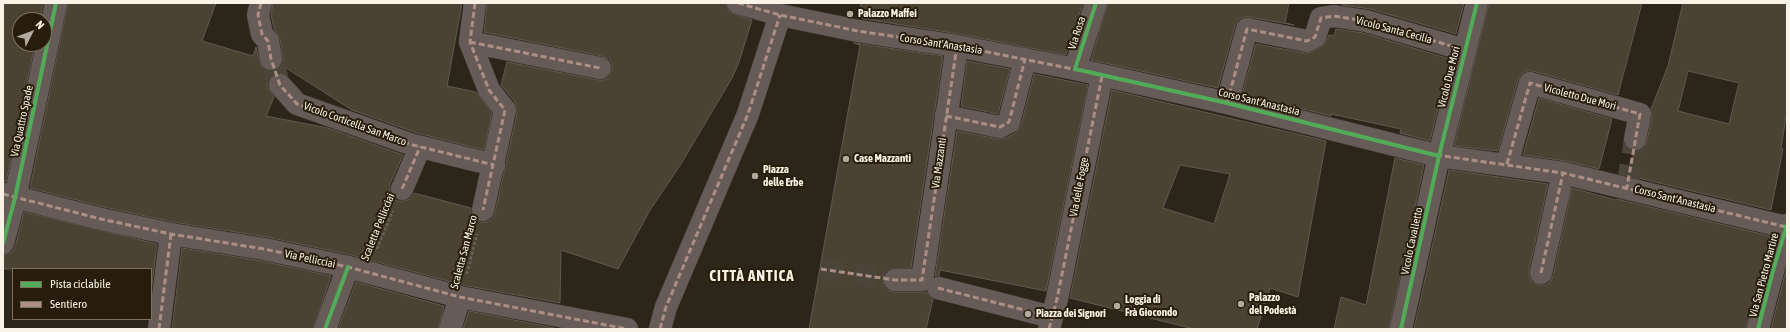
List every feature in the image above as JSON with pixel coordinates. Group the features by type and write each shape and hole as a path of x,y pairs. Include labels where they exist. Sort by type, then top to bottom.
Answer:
{"street":[{"name":"Via Quattro Spade","path":"3,243 9,196 56,3"},
{"path":"261,3 258,15 262,34 268,41 271,59"},
{"path":"475,3 470,42 488,90 506,110 483,210"},
{"name":"Via Rosa","path":"1075,69 1096,3"},
{"name":"Vicolo Due Mori","path":"1439,156 1477,3"},
{"path":"660,329 666,307 748,114 780,15 752,5"},
{"name":"Corso Sant'Anastasia","path":"780,15 858,31 957,46 1075,69 1227,103 1439,156 1507,164 1563,173 1787,226"},
{"name":"Vicolo Santa Cecilia","path":"1227,103 1247,29 1307,41 1315,37 1321,18 1334,16 1366,21 1465,50"},
{"path":"470,42 600,68"},
{"name":"Via Mazzanti","path":"930,284 946,116 957,46"},
{"path":"946,116 1000,127 1009,122 1025,59"},
{"name":"Via delle Fogge","path":"1052,315 1102,76"},
{"name":"Vicoletto Due Mori","path":"1507,164 1530,84 1640,114 1635,139"},
{"name":"Vicolo Corticella San Marco","path":"280,85 297,104 416,146 495,161"},
{"path":"402,189 416,146"},
{"name":"Vicolo Cavalletto","path":"1401,329 1439,156"},
{"path":"1541,273 1563,173"},
{"name":"Via Pellicciai","path":"9,196 171,234 264,249 358,269 460,297 627,329"},
{"name":"Via San Pietro Martire","path":"1758,329 1780,269 1787,226"},
{"path":"159,329 171,234"},
{"path":"326,329 358,269"},
{"path":"895,280 930,284 1052,315"},
{"path":"450,329 460,297"}],"building":[{"path":"3,3 43,3 41,12 12,12 12,52 33,52 6,182 3,182"},
{"path":"68,3 216,3 202,41 253,56 256,47 261,67 266,71 273,71 283,64 283,57 280,39 274,28 271,15 273,3 462,3 447,86 476,92 492,113 484,150 417,133 352,110 286,68 284,73 272,75 268,81 268,88 274,97 266,116 328,128 403,155 390,184 392,197 397,201 404,201 410,199 414,193 471,208 471,214 474,219 481,222 487,222 492,219 495,213 517,113 515,102 501,85 507,62 598,80 604,80 609,77 612,70 612,64 609,59 602,56 484,32 487,3 726,3 729,12 752,20 739,62 732,78 681,164 650,210 618,269 561,250 560,303 463,285 351,255 267,237 173,222 104,207 30,188"},
{"path":"861,3 1083,3 1066,55 959,34 858,18"},
{"path":"1108,3 1289,3 1285,23 1294,25 1249,17 1244,17 1238,20 1218,88 1091,60"},
{"path":"1343,3 1464,3 1456,34 1370,9 1342,5"},
{"path":"1489,3 1642,3 1618,95 1533,71 1527,71 1521,74 1518,80 1498,151 1454,146"},
{"path":"1683,3 1787,3 1787,110 1781,149 1783,149 1771,210 1626,175 1635,151 1644,148 1647,141 1652,116 1651,109 1668,66","holes":["1688,71 1739,83 1729,124 1678,111"]},
{"path":"1336,29 1363,33 1450,59 1430,141 1400,133 1401,129 1331,114 1331,116 1242,94 1256,44 1305,53 1312,52 1324,45 1329,35 1334,36"},
{"path":"854,43 943,56 911,268 889,269 884,273 883,280 884,286 889,291 926,292 933,299 926,329 809,329 860,45"},
{"path":"967,61 1010,69 998,114 961,106"},
{"path":"1034,74 1088,85 1046,291 940,270 939,276 935,276 957,131 998,139 1006,138 1015,133 1021,125"},
{"path":"1112,90 1326,141 1298,297 1270,288 1257,329 1194,329 1070,298","holes":["1180,165 1230,174 1214,224 1163,208"]},
{"path":"1539,98 1612,119 1599,169 1566,161 1523,155"},
{"path":"1395,158 1424,165 1389,329 1334,329 1341,297 1366,305"},
{"path":"1449,170 1548,184 1529,270 1529,276 1532,282 1539,285 1545,285 1550,282 1553,276 1572,188 1616,200 1617,199 1770,236 1746,329 1414,329"},
{"path":"24,212 157,244 152,285 152,268 3,269 3,255 12,252 15,247"},
{"path":"182,248 262,261 331,276 313,329 172,329"},
{"path":"1787,267 1787,329 1771,329 1786,270"},
{"path":"356,282 444,306 438,329 338,329"},
{"path":"469,311 559,329 463,329"}],"tunnel":[{"path":"271,59 280,85"},
{"path":"1627,187 1635,139"},
{"path":"821,269 895,280"}],"marked path":[{"path":"261,3 258,15 262,34 268,41 271,59 280,85 297,104 413,145 494,165"},
{"path":"475,3 470,42 489,90 505,110 483,210"},
{"path":"738,3 780,15 858,31 957,46 1078,70"},
{"path":"660,329 666,307 748,114 780,15"},
{"path":"1227,103 1247,29 1307,41 1315,37 1321,18 1334,16 1366,21 1465,50"},
{"path":"470,42 600,68"},
{"path":"821,269 895,280 922,280 957,46"},
{"path":"946,116 1000,127 1009,122 1025,59"},
{"path":"1049,329 1057,299 1102,76"},
{"path":"1507,164 1530,83 1640,114 1627,187"},
{"path":"402,189 420,147"},
{"path":"1436,155 1563,173 1786,227"},
{"path":"1541,273 1563,173"},
{"path":"3,194 101,219 171,234 264,249 348,267 460,297 627,329"},
{"path":"159,329 171,234"},
{"path":"938,288 1052,317"}],"cycle path":[{"path":"3,243 15,198 56,3"},
{"path":"1096,3 1075,69 1227,103 1439,156"},
{"path":"1401,329 1439,156 1477,3"},
{"path":"1758,329 1774,267 1787,225"},
{"path":"325,329 348,267"}],"place":[{"name":"Palazzo Maffei","path":"850,14"},
{"name":"Case Mazzanti","path":"846,159"},
{"name":"Piazza delle Erbe","path":"755,176"},
{"name":"Palazzo del Podestà","path":"1241,304"},
{"name":"Loggia di Frà Giocondo","path":"1117,306"},
{"name":"Piazza dei Signori","path":"1028,314"}],"district":[{"name":"CITTÀ ANTICA","path":"752,276"}]}
